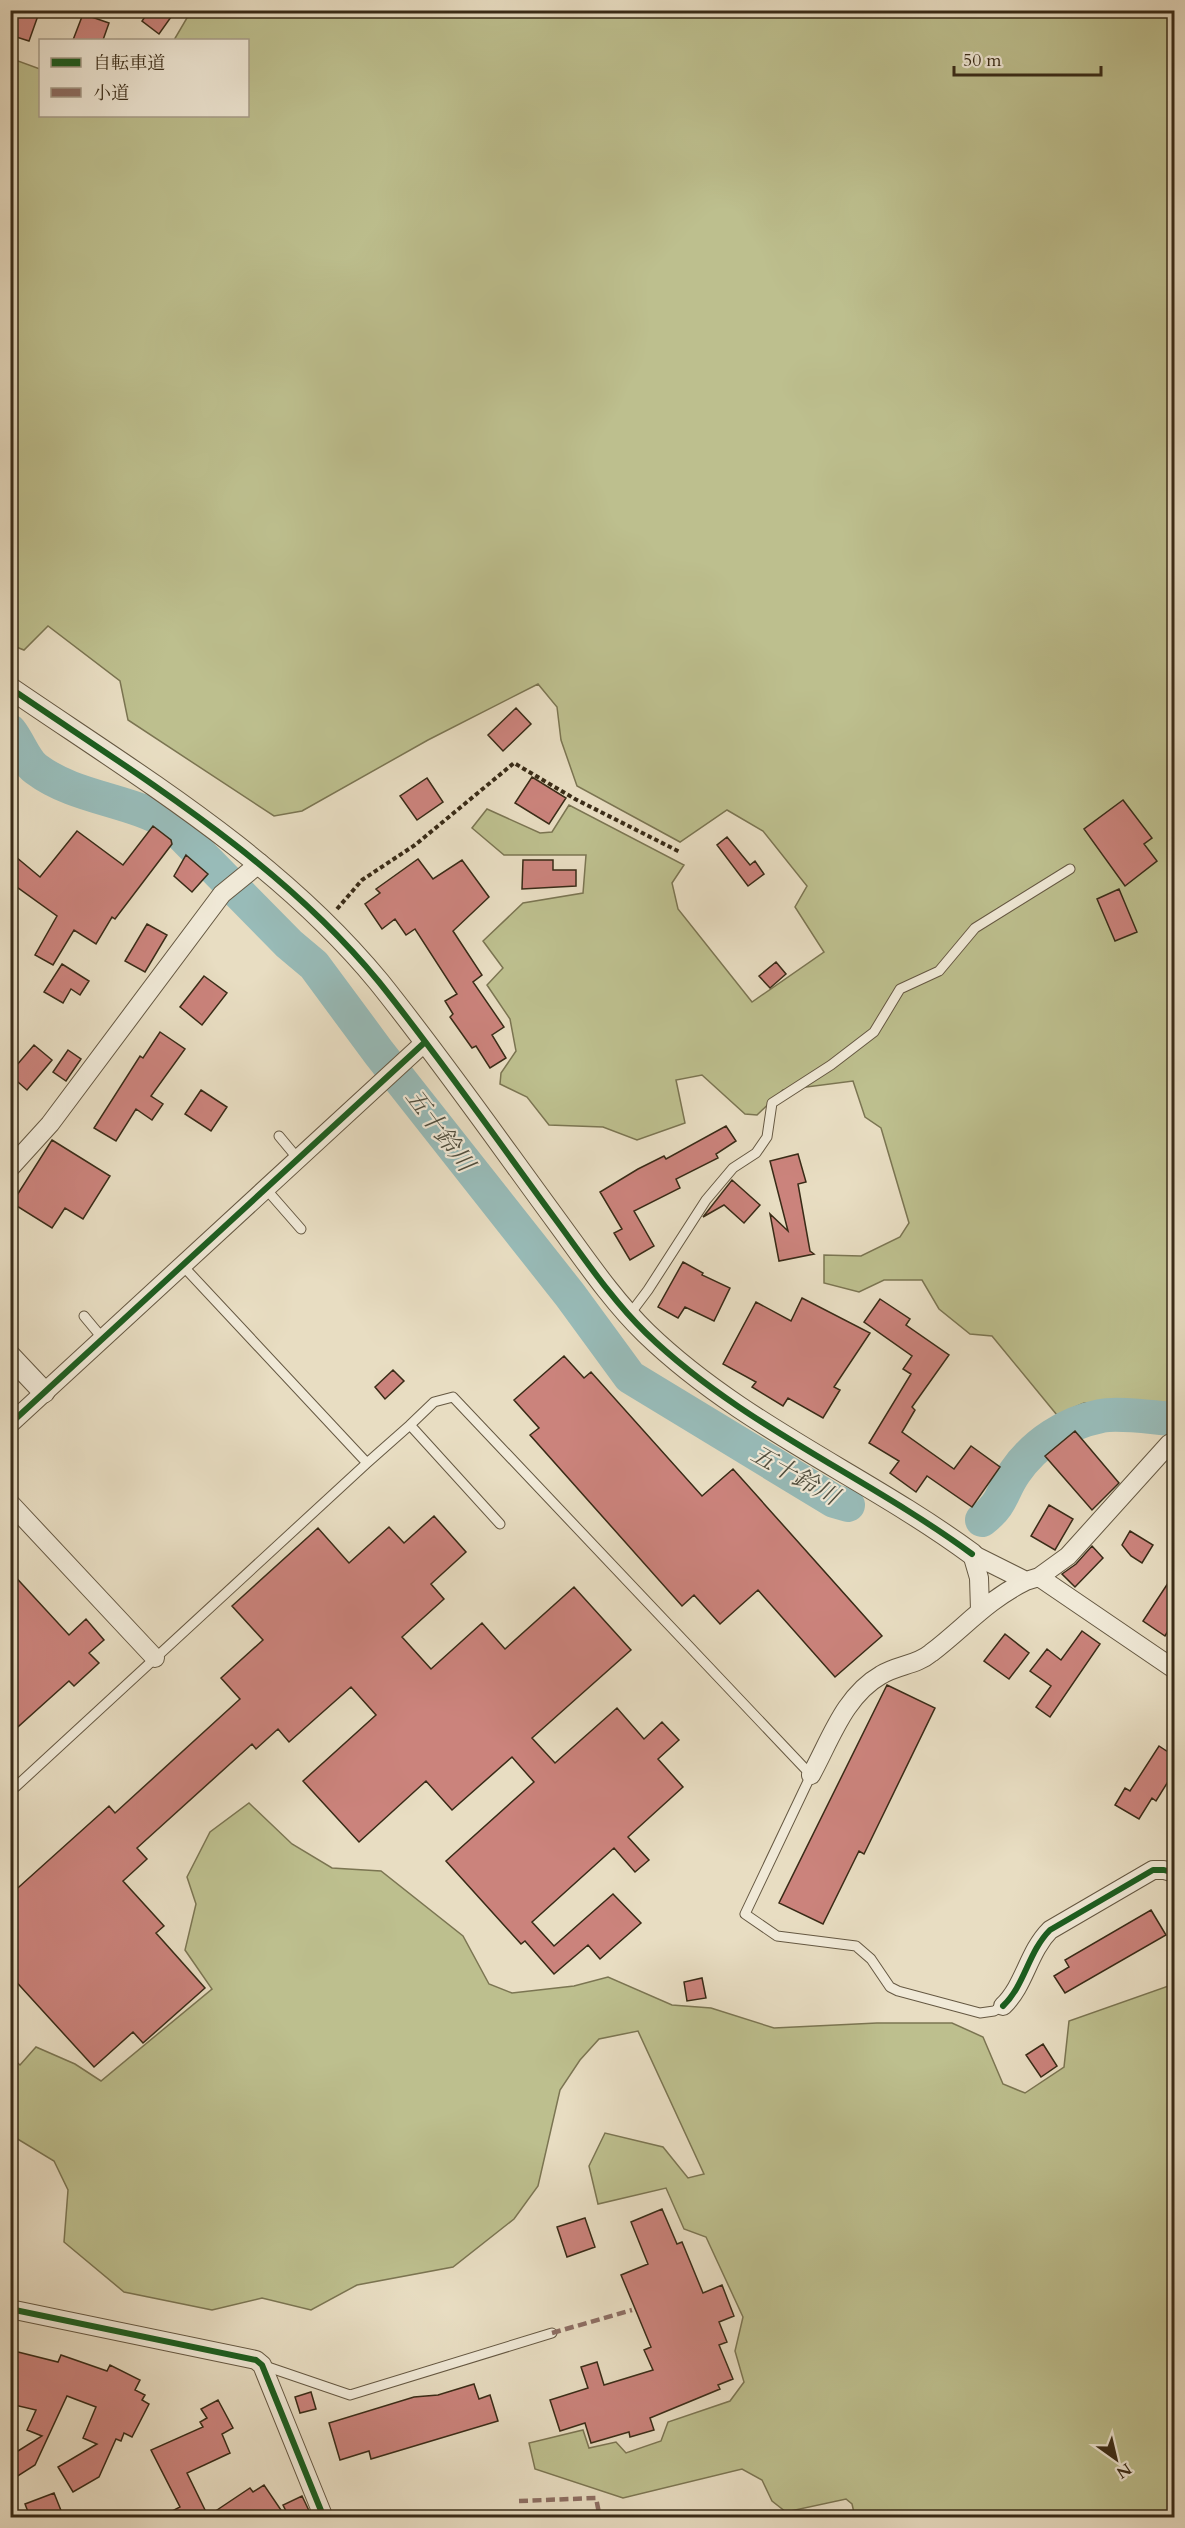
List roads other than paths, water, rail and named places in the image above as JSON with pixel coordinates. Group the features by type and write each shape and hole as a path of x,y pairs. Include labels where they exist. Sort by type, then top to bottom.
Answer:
{"street":[{"path":"10,688 217,829 252,868 324,923 378,981 595,1272 643,1330 686,1370 730,1402 934,1527 972,1554 1033,1579 1174,1669"},
{"path":"10,1168 50,1124 222,894 252,868"},
{"path":"10,1424 104,1340 424,1043"},
{"path":"10,1356 44,1392"},
{"path":"811,1775 841,1716 854,1697 879,1675 930,1655 980,1610 1004,1592 1033,1579 1068,1556 1108,1509 1174,1441"},
{"path":"10,1503 155,1658"},
{"path":"972,1554 979,1578 980,1610"},
{"path":"1004,2006 1014,1996 1038,1941 1050,1930 1153,1870 1164,1869 1174,1873"},
{"path":"10,2309 256,2360 262,2365 324,2517"}],"lane":[{"path":"630,1314 706,1200 733,1168 756,1153 767,1137 772,1103 831,1065 874,1032 900,989 939,971 975,927 1070,869"},
{"path":"279,1136 299,1160"},
{"path":"266,1189 301,1229"},
{"path":"183,1266 366,1463"},
{"path":"84,1316 104,1340"},
{"path":"10,1792 366,1463 435,1402 453,1397 811,1775 745,1914 777,1936 856,1946 871,1959 890,1987 898,1990 980,2013 994,2011 1004,2006"},
{"path":"410,1425 500,1524"},
{"path":"262,2365 350,2395 552,2333"}],"waterway":[{"name":"五十鈴川","path":"10,731 32,766 52,779 68,787 156,816 172,825 289,944 314,965 379,1053 570,1295 630,1377 834,1501 848,1505"},
{"name":"五十鈴川","path":"982,1520 998,1503 1010,1479 1032,1452 1064,1429 1088,1419 1108,1415 1174,1419"}]}
